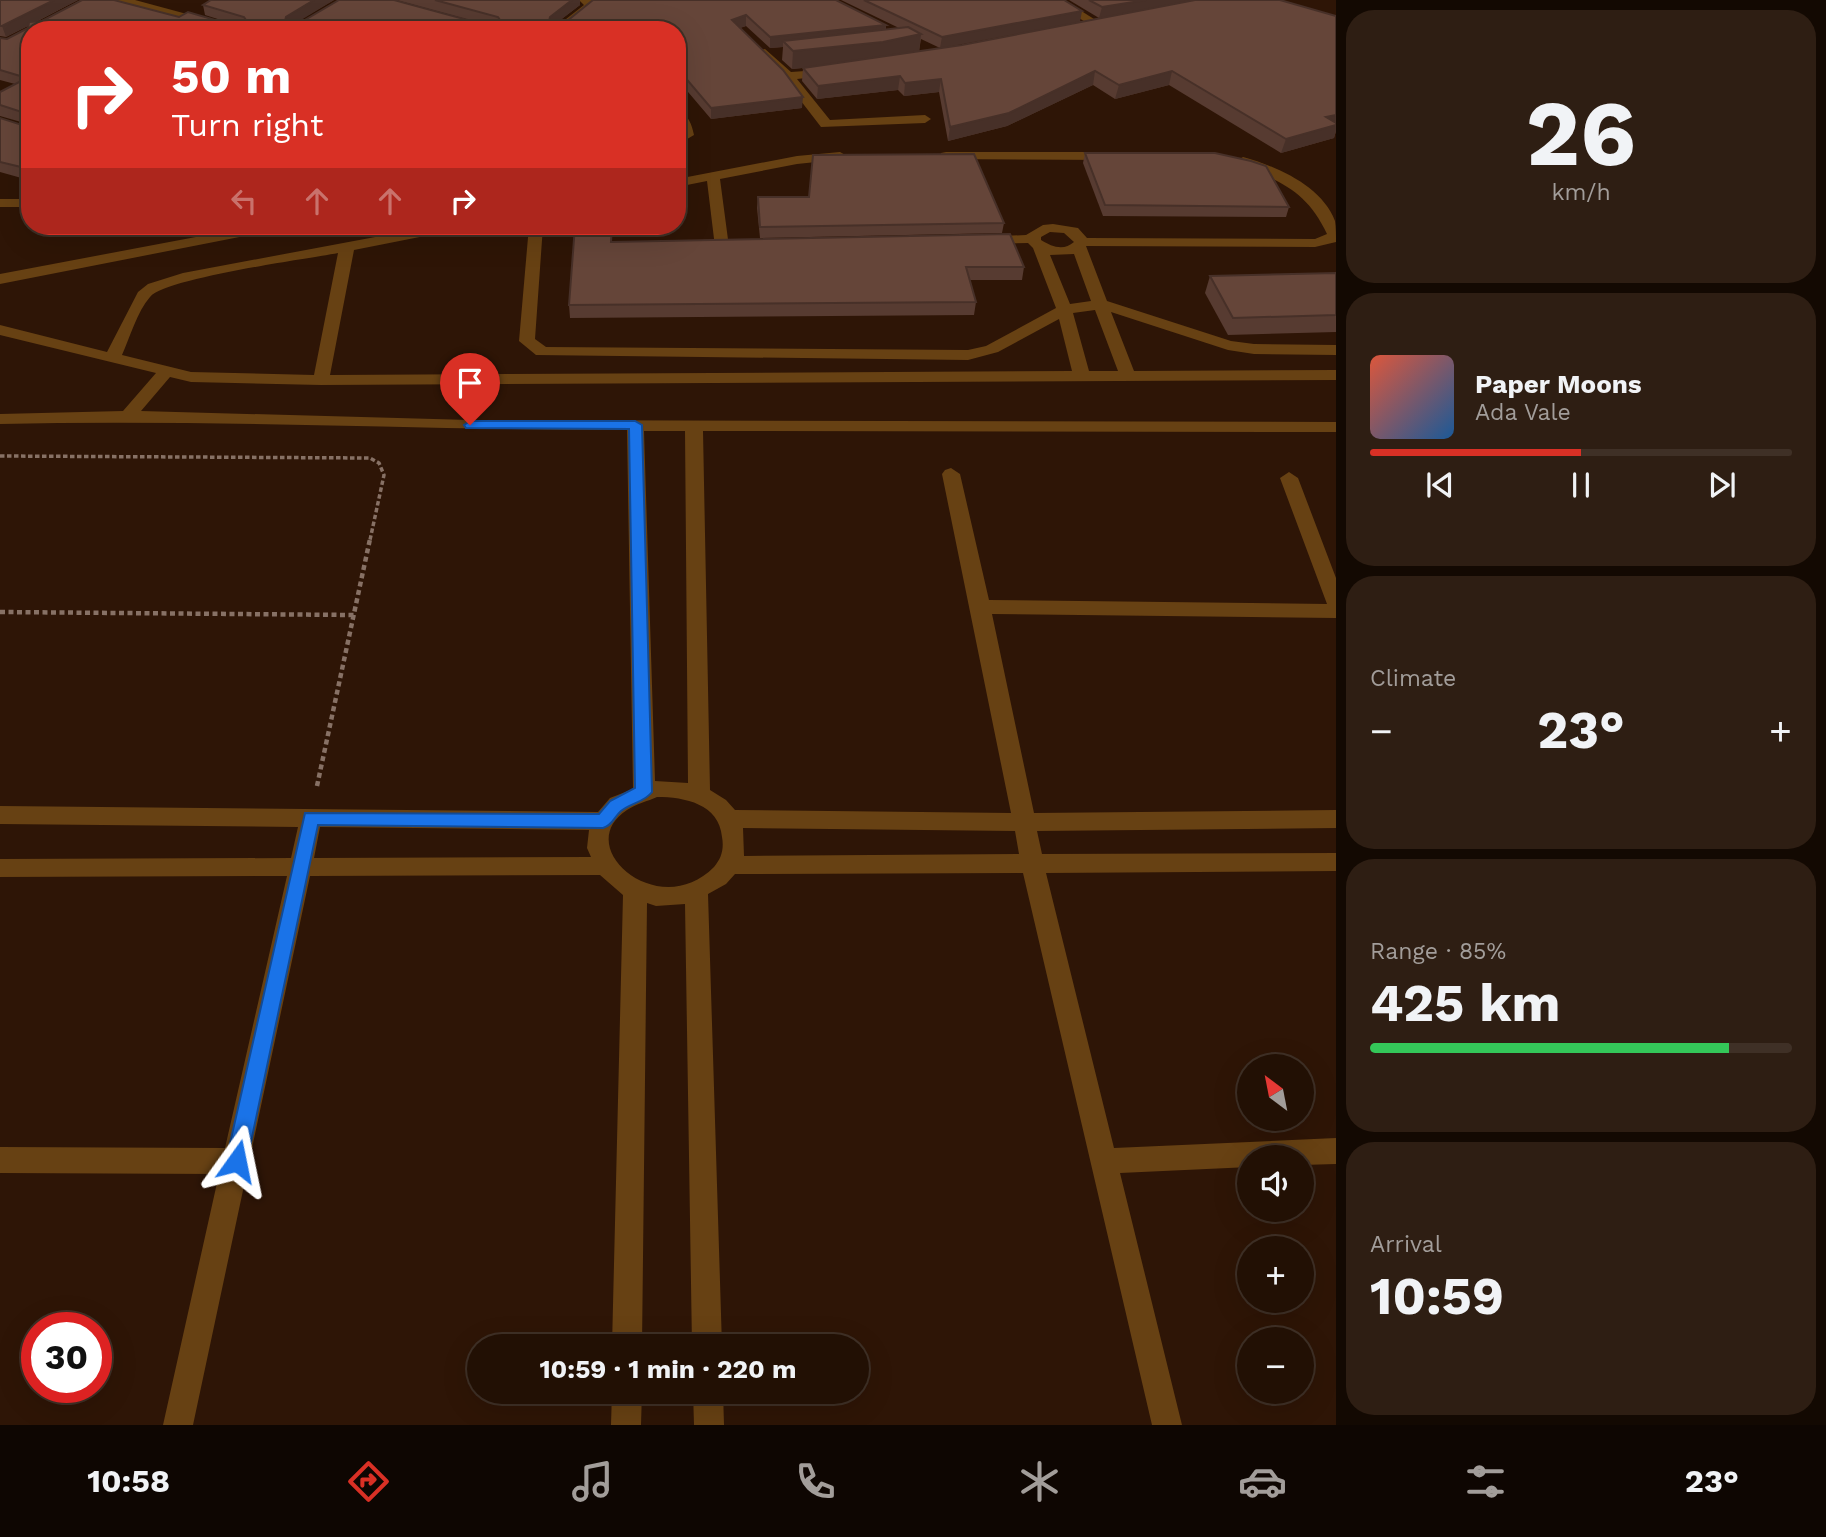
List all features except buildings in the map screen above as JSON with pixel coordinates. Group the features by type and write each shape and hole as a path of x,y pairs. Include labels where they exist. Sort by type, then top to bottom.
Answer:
{"street":[{"path":"121,0 205,21"},
{"path":"570,21 592,5 585,0"},
{"path":"1056,0 1099,26"},
{"path":"185,16 204,5"},
{"path":"1073,31 1112,23"},
{"path":"781,54 763,51 788,76 827,124 925,119"},
{"path":"788,76 848,71"},
{"path":"686,181 821,156 849,156"},
{"path":"933,156 1128,156"},
{"path":"965,240 1036,243 1058,252 1081,245 1315,243 1330,240 1335,235 1318,195 1266,170 1230,159"},
{"path":"713,176 723,246"},
{"path":"0,203 21,203"},
{"path":"1082,377 1064,310 1036,243 1038,230 1060,228 1080,236 1128,377"},
{"path":"0,279 228,235"},
{"path":"112,358 143,295 153,287 183,278 409,235"},
{"path":"535,235 527,341 542,352 968,355 992,349 1064,310 1102,304 1228,345 1254,349 1336,350"},
{"path":"321,380 347,247"},
{"path":"0,330 165,373 191,377 321,380 1336,375"},
{"path":"128,416 165,373"},
{"path":"0,419 128,416 470,425 1336,427"},
{"path":"635,425 644,792"},
{"path":"694,426 699,794"},
{"path":"951,474 1026,822 1033,866 1167,1425"},
{"path":"1289,478 1336,603"},
{"path":"981,607 1336,611"},
{"path":"678,789 699,794 717,805 729,819 735,837 734,856 708,886 686,895 663,897 620,883 604,866 598,854 597,838 603,821 616,805 644,792 678,789"},
{"path":"0,815 603,821"},
{"path":"178,1425 311,818"},
{"path":"729,819 1026,822 1336,819"},
{"path":"728,865 1033,866 1336,862"},
{"path":"0,868 604,866"},
{"path":"627,1334 635,890"},
{"path":"696,890 707,1334"},
{"path":"1104,1161 1336,1151"},
{"path":"0,1160 237,1161"},
{"path":"626,1425 627,1404"},
{"path":"708,1404 709,1425"}],"path":[{"path":"0,456 374,458 380,462 384,475 311,818"},
{"path":"0,612 354,615"}],"route":[{"path":"237,1161 311,818 603,821 616,805 634,794 644,792 635,425 470,425"}]}
